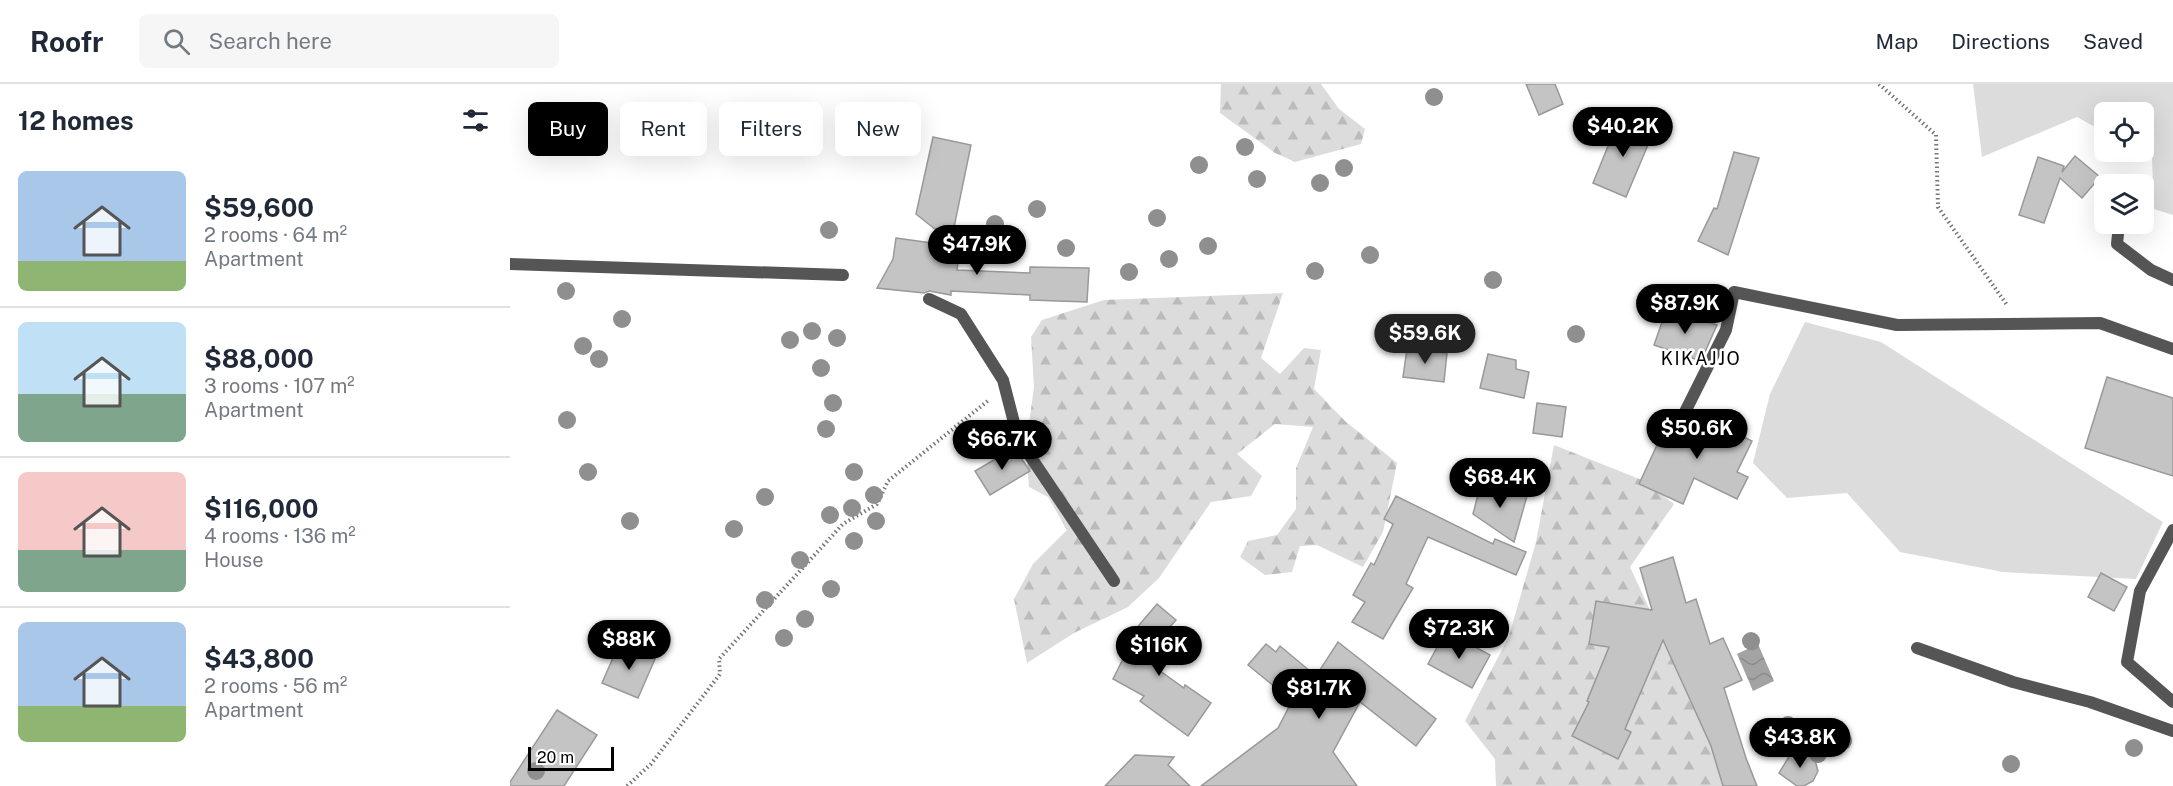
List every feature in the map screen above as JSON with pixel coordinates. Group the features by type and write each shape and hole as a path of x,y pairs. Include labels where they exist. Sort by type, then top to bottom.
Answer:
{"street":[{"path":"2118,234 2117,244 2151,270 2173,280"},
{"path":"510,264 843,274"},
{"path":"1678,426 1726,330 1734,292 1897,325 2100,323 2173,349"},
{"path":"929,299 961,314 1003,380 1018,438 1114,581"},
{"path":"2173,530 2140,591 2127,662 2173,702"},
{"path":"1917,648 2013,682 2090,702 2173,731"}],"path":[{"path":"1879,84 1936,135 1938,207 2012,313"},
{"path":"627,786 651,764 720,674 719,659 843,524 878,504 888,481 994,396"}],"green space":[{"path":"1221,84 1321,84 1339,109 1365,129 1361,144 1295,162 1275,153 1220,113"},
{"path":"1973,84 2173,84 2173,215 2154,209 2152,162 2154,162 2154,102 2094,102 2094,126 2077,117 1982,157"},
{"path":"1283,293 1261,358 1280,374 1304,348 1321,350 1314,389 1345,421 1397,463 1383,532 1363,567 1317,545 1300,546 1292,572 1265,575 1240,557 1248,541 1277,535 1296,509 1296,468 1313,427 1275,424 1237,454 1262,476 1251,496 1211,502 1159,578 1128,607 1074,633 1027,663 1014,599 1033,564 1067,530 1048,497 1029,487 1026,446 1034,387 1031,337 1042,320 1104,300"},
{"path":"1805,322 1881,342 2163,522 2136,579 2003,572 1900,552 1847,493 1787,498 1753,463 1770,394"},
{"path":"1554,445 1642,480 1674,504 1630,567 1708,735 1723,786 1496,786 1495,759 1465,721 1509,636 1536,542"}],"water":[{"path":"1758,644 1774,681 1753,691 1737,654"}],"building":[{"path":"1526,84 1555,84 1563,104 1539,115"},
{"path":"1619,119 1653,133 1626,197 1593,183"},
{"path":"933,137 971,145 951,242 916,214"},
{"path":"1734,152 1759,158 1728,255 1698,241 1714,208 1717,209"},
{"path":"2075,156 2096,174 2094,174 2094,184 2082,198 2060,178 2044,223 2019,215 2038,157 2064,166 2062,172"},
{"path":"896,238 960,247 957,270 1030,273 1030,267 1089,268 1087,302 1030,300 1030,295 951,291 951,295 929,291 924,293 877,288 893,259"},
{"path":"1667,308 1717,325 1701,361 1654,345"},
{"path":"1407,349 1447,353 1444,382 1403,377"},
{"path":"1488,354 1516,360 1516,369 1529,372 1524,398 1480,388"},
{"path":"2107,377 2173,398 2173,476 2085,448"},
{"path":"1537,403 1566,407 1562,437 1533,433"},
{"path":"1699,414 1752,441 1737,472 1748,477 1737,499 1694,478 1683,504 1639,484 1664,430 1680,437 1692,416 1697,418"},
{"path":"1014,448 1030,471 990,495 975,471"},
{"path":"1481,483 1527,496 1514,542 1473,514"},
{"path":"1396,496 1493,544 1495,539 1526,552 1516,575 1428,537 1406,584 1413,588 1383,639 1352,622 1365,602 1353,595 1371,563 1374,565 1393,524 1384,519"},
{"path":"1673,557 1686,603 1696,599 1710,644 1723,638 1742,680 1724,688 1757,786 1723,786 1711,746 1663,640 1625,729 1631,732 1618,759 1572,736 1589,702 1587,701 1609,647 1589,644 1596,601 1652,610 1640,568"},
{"path":"2101,573 2127,587 2114,611 2088,597"},
{"path":"1157,604 1176,620 1142,658 1184,688 1185,685 1211,703 1188,736 1140,701 1144,696 1113,679 1136,633 1134,631"},
{"path":"1446,631 1490,655 1472,688 1428,664"},
{"path":"1338,642 1436,719 1416,746 1360,702 1333,752 1357,786 1201,786 1278,728 1292,701 1248,665 1266,644 1276,652 1280,646 1316,676"},
{"path":"619,644 655,659 638,698 602,683"},
{"path":"557,710 597,735 564,786 510,786 510,782"},
{"path":"1801,752 1815,760 1818,771 1813,781 1804,786 1797,786 1779,773 1790,755"},
{"path":"1135,755 1174,757 1168,765 1190,786 1105,786"}],"district":[{"name":"KIKAJJO","path":"1701,359"}]}
